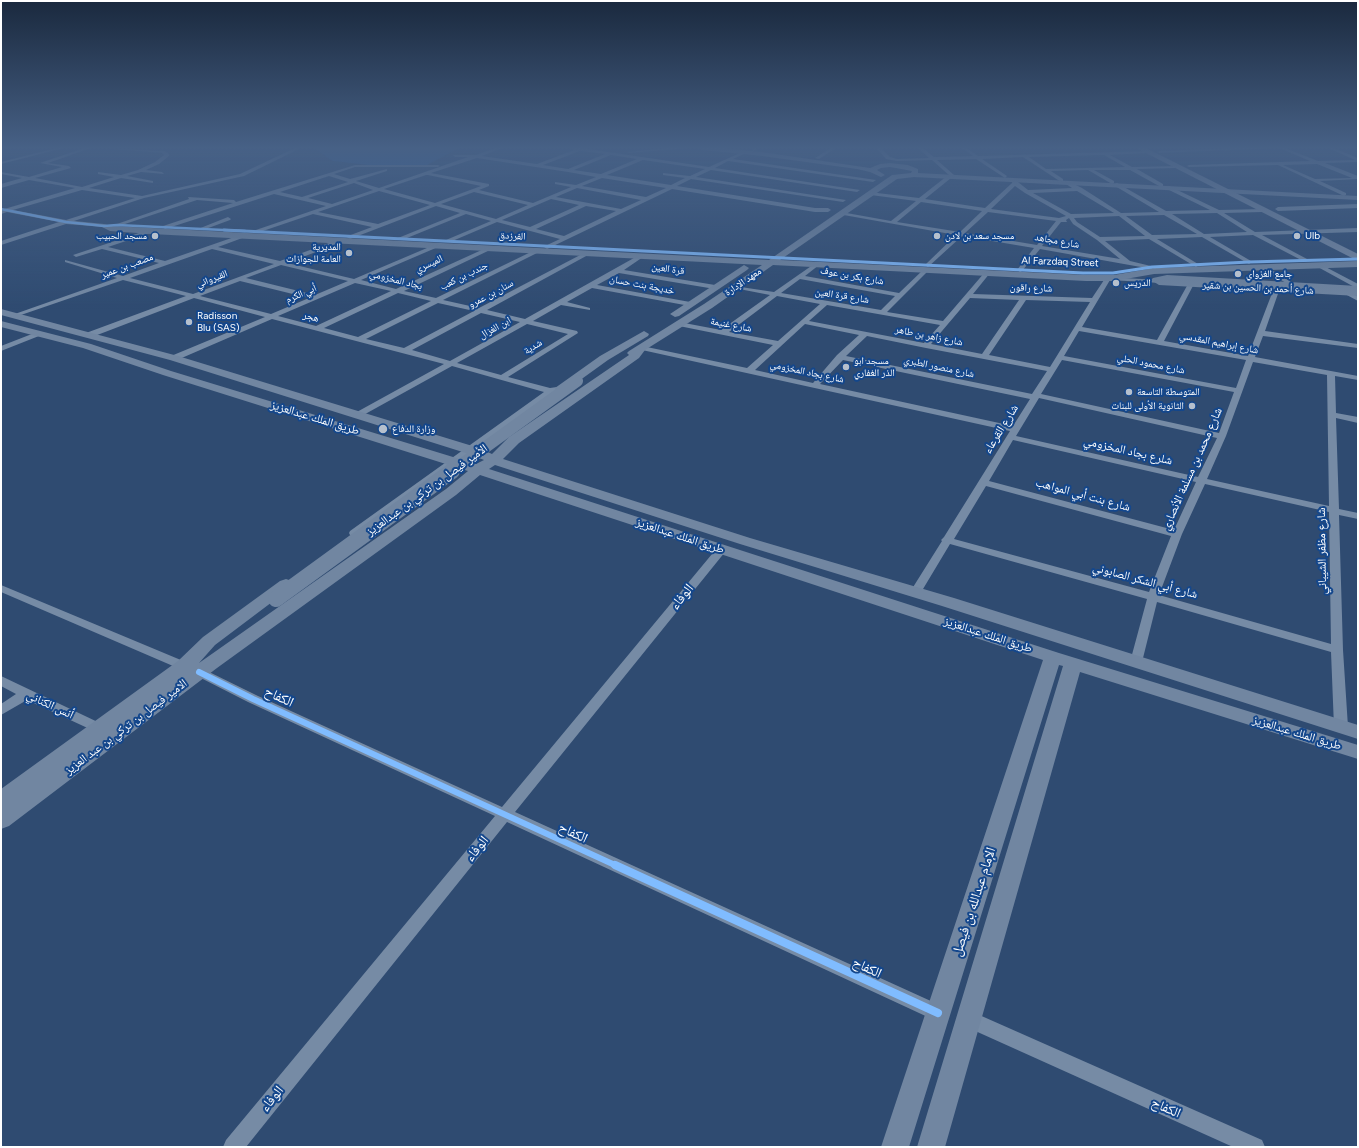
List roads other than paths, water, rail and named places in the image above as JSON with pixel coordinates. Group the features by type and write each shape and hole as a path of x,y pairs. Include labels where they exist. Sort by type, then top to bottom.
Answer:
{"main road":[{"path":"820,214 840,202"},
{"name":"معهد الإدارة","path":"583,383 736,287 775,256 859,202"},
{"path":"1248,202 1358,259"},
{"path":"1254,202 1292,216"},
{"path":"1258,202 1278,209 1358,248"},
{"name":"الفرزدق","path":"104,226 117,225 164,227 448,241 758,260"},
{"name":"الفرزدق","path":"104,226 110,228 151,231 586,254 758,260"},
{"path":"1307,233 1329,239 1358,253"},
{"name":"Al Farzdaq Street","path":"758,260 775,256 987,273 1097,278 1114,278 1154,271 1358,264"},
{"name":"Al Farzdaq Street","path":"775,256 817,264 1113,273 1152,267 1249,262 1358,259"},
{"name":"معهد الإدارة","path":"583,383 604,358 758,260"},
{"name":"شارع أحمد بن الحسين بن شقير","path":"1358,288 1294,285 1223,284 1191,284 1159,282 1156,280 1167,278 1223,284 1358,293"},
{"name":"طريق الملك عبدالعزيز","path":"1,312 174,358 472,451 493,460 849,573 916,592 1358,732"},
{"name":"طريق الملك عبدالعزيز","path":"1,324 87,346 172,374 478,469 721,550 1063,660 1358,752"},
{"path":"195,669 447,495 478,469 493,460 514,440 635,356 641,348"},
{"path":"282,596 454,462 472,451 604,358"},
{"path":"282,596 583,383"},
{"path":"493,436 514,440"},
{"path":"427,483 442,486 449,492 447,495"},
{"path":"849,573 892,589 1025,630 1030,633 1033,638 1031,642 1024,644 1012,643"},
{"name":"الامير فيصل بن تركي بن عبد العزيز","path":"1,820 195,669 282,596"},
{"name":"الإمام عبدالله بن فيصل","path":"895,1147 938,1013 1063,660"},
{"name":"الإمام عبدالله بن فيصل","path":"931,1147 968,1019 1063,660"},
{"name":"الامير فيصل بن تركي بن عبد العزيز","path":"1,800 99,728 195,669"}],"street":[{"path":"3,210 33,202"},
{"path":"2,243 129,202"},
{"path":"117,225 188,202"},
{"path":"233,202 239,202"},
{"path":"164,227 239,202"},
{"path":"317,202 334,206"},
{"path":"255,232 347,202"},
{"path":"426,202 564,238"},
{"path":"350,237 443,202"},
{"path":"521,202 535,205"},
{"path":"448,241 543,202"},
{"path":"572,202 623,211"},
{"path":"547,247 641,202"},
{"path":"758,202 820,214"},
{"path":"783,206 790,202"},
{"path":"893,222 920,202"},
{"path":"933,202 1075,223"},
{"path":"883,312 994,202"},
{"path":"1044,202 1070,216 1075,223 1099,239 1128,262"},
{"path":"1100,202 1150,237 1196,265"},
{"path":"1144,202 1249,262"},
{"path":"1197,202 1305,260"},
{"path":"531,229 585,204"},
{"path":"1278,209 1358,206"},
{"name":"الفرزدق","path":"3,210 66,222 104,226"},
{"path":"1020,270 1060,220 1070,216 1262,210"},
{"path":"400,239 466,212"},
{"path":"314,213 377,226"},
{"name":"شارع مجاهد","path":"841,214 961,233 1152,267"},
{"path":"201,229 228,219"},
{"path":"1099,239 1253,233 1307,233 1358,230"},
{"path":"76,255 151,231"},
{"name":"مصعب بن عمير","path":"16,315 244,236"},
{"name":"القيرواني","path":"90,335 340,241"},
{"name":"أبي الكرم","path":"174,358 436,246"},
{"path":"100,247 165,263"},
{"name":"بجاد المخزومي","path":"212,247 574,333"},
{"name":"الميسري","path":"314,329 488,248"},
{"name":"جندب بن كعب","path":"357,340 537,251"},
{"name":"سنان بن عمرو","path":"405,351 586,254"},
{"name":"ابن الغزال","path":"358,416 618,271 641,256"},
{"name":"هجر","path":"67,261 124,278 196,296 314,329 405,351 550,391"},
{"path":"722,333 817,264"},
{"path":"1318,265 1358,288"},
{"path":"1263,267 1294,285"},
{"name":"قرة العين","path":"618,271 715,287"},
{"path":"926,346 987,273"},
{"name":"شارع بكر بن عوف","path":"799,277 900,295"},
{"name":"شارع أحمد بن الحسين بن شقير","path":"1097,278 1159,282"},
{"name":"شارع القرعاء","path":"916,592 946,540 1108,278"},
{"path":"241,279 316,298"},
{"path":"1160,342 1191,284"},
{"name":"خديجة بنت حسان","path":"591,286 690,304"},
{"name":"شارع قرة العين","path":"736,287 945,324"},
{"name":"شارع محمد بن مسلمة الأنصاري","path":"1136,662 1153,597 1176,534 1200,480 1222,436 1277,288"},
{"path":"1347,293 1358,299"},
{"name":"شارع راقون","path":"968,296 1093,300"},
{"path":"984,357 1024,298"},
{"path":"561,302 588,309"},
{"path":"749,371 825,303"},
{"name":"شارع زاهر بن طاهر","path":"804,322 1052,370"},
{"name":"شارع غنيمة","path":"679,324 779,344"},
{"name":"شارع إبراهيم المقدسي","path":"1077,328 1358,378"},
{"name":"شدية","path":"501,378 574,333"},
{"path":"1260,333 1358,346"},
{"path":"1,349 40,334"},
{"path":"815,385 865,334"},
{"name":"شارع بجاد المخزومي","path":"641,348 815,385 1013,433"},
{"name":"شارع محمود الحلي","path":"1059,357 1240,391"},
{"path":"472,451 550,391 604,358"},
{"name":"شارع منصور الطبري","path":"840,358 1035,396 1222,436"},
{"name":"شارع مظفر الشيباني","path":"1331,374 1337,650 1341,726"},
{"path":"1332,415 1358,420"},
{"name":"شلرع بجاد المخزومي","path":"1013,433 1200,480 1358,516"},
{"path":"282,596 454,462"},
{"name":"شارع بنت أبي المواهب","path":"982,482 1176,534"},
{"name":"شارع أبي الشكر الصابوني","path":"946,540 1337,650"},
{"name":"الوفاء","path":"233,1147 721,550"},
{"name":"الكفاح","path":"4,592 195,669 505,815 938,1013"},
{"name":"أنس الكناني","path":"1,680 26,694 99,728"},
{"path":"1,710 26,694"},
{"name":"الكفاح","path":"968,1019 1255,1147"}],"place":[{"name":"مسجد الحبيب","path":"155,236"},
{"name":"مسجد سعد بن لادن","path":"937,236"},
{"name":"Ulb","path":"1297,236"},
{"name":"المديرية العامة للجوازات","path":"349,253"},
{"name":"جامع الغزواي","path":"1238,274"},
{"name":"الدريس","path":"1116,283"},
{"name":"Radisson Blu (SAS)","path":"189,322"},
{"name":"مسجد ابو الذر الغفاري","path":"846,367"},
{"name":"المتوسطة التاسعة","path":"1129,392"},
{"name":"الثانوية الأولى للبنات","path":"1192,406"},
{"name":"وزارة الدفاع","path":"383,429"}]}
